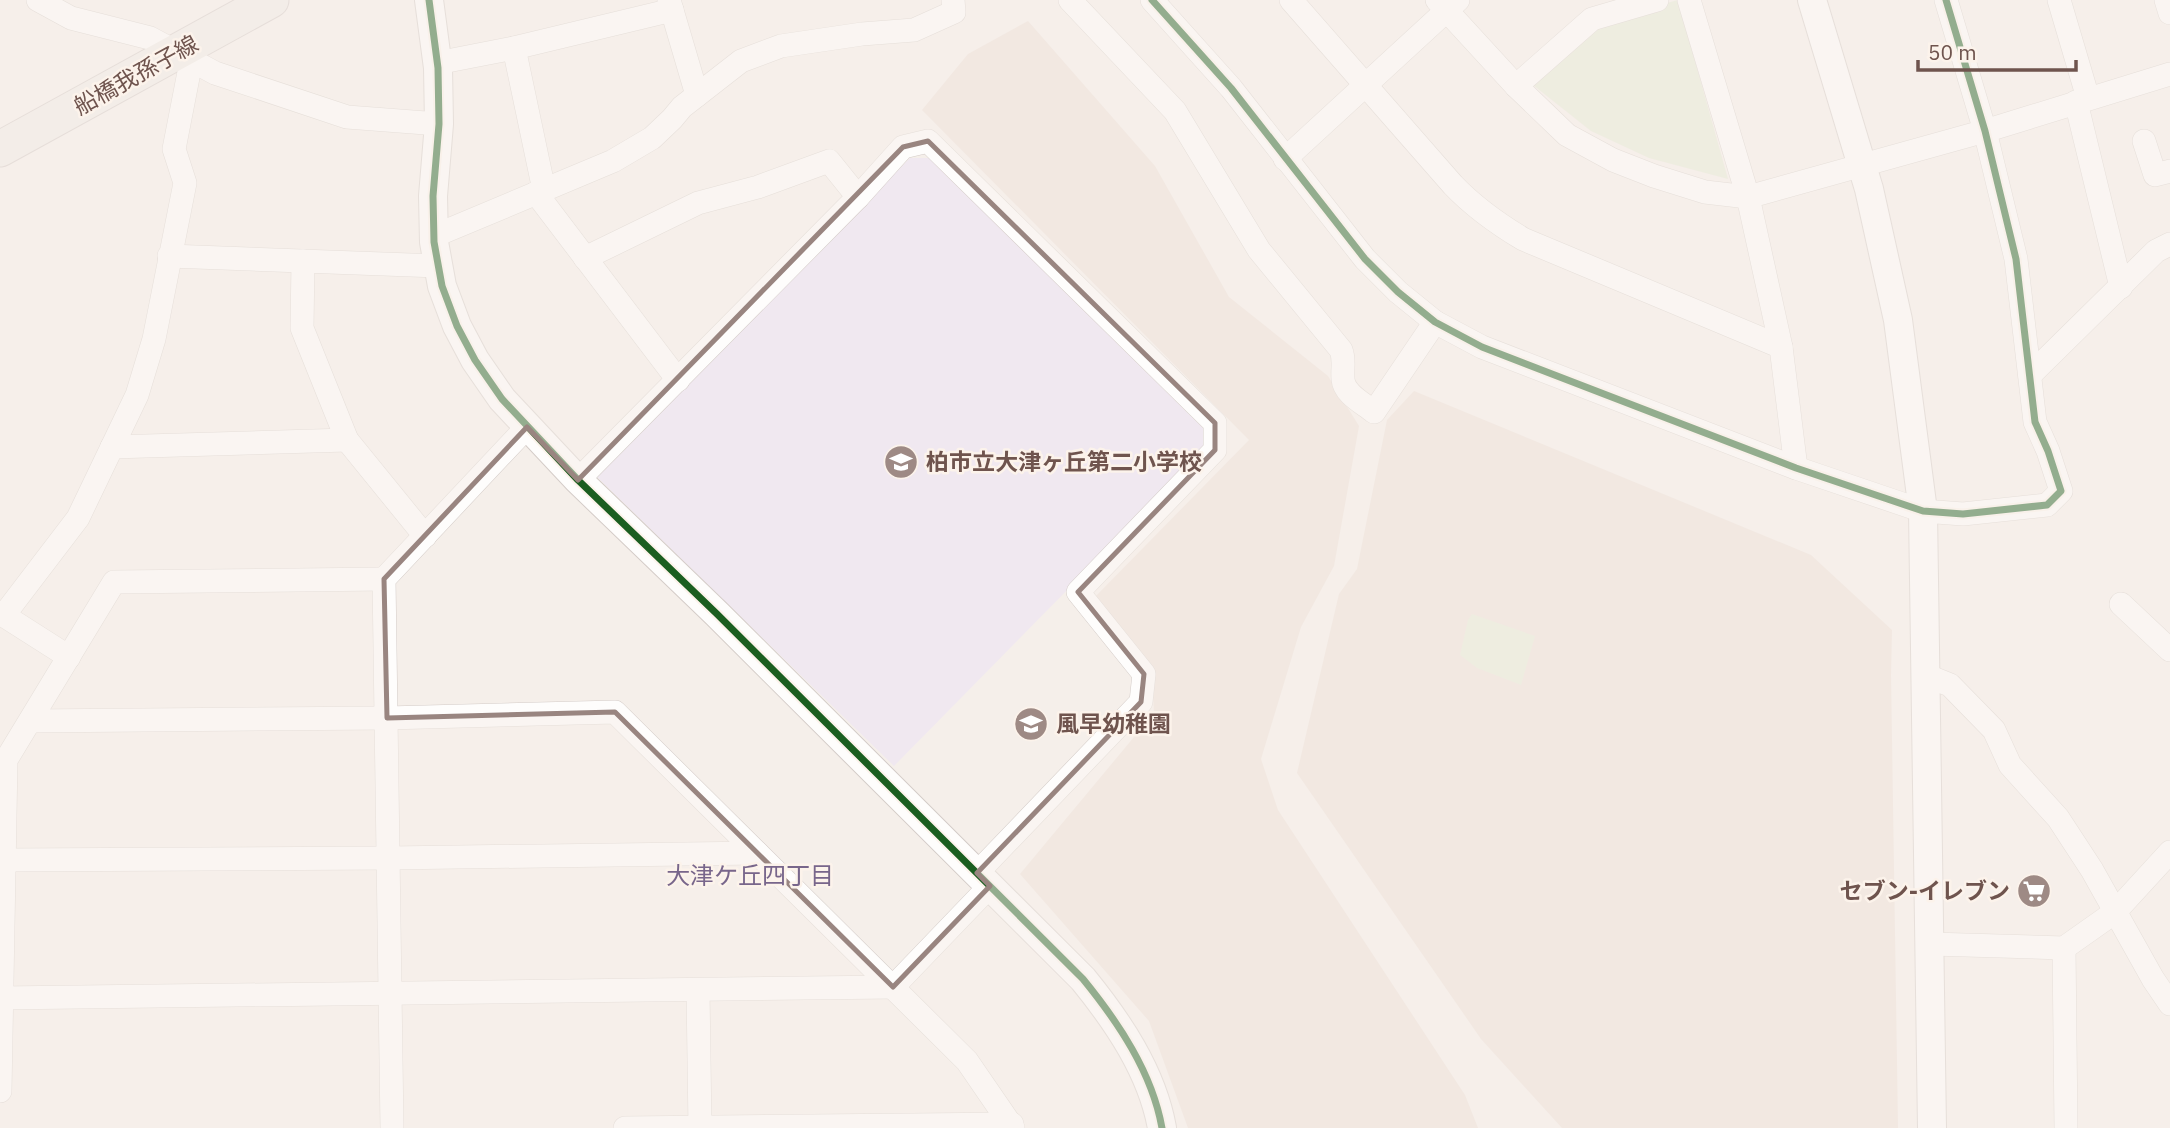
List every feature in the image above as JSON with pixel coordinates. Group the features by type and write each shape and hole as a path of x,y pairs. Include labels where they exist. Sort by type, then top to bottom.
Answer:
{"main road":[{"name":"船橋我孫子線","path":"0,149 183,58 271,0"}],"street":[{"path":"38,0 71,18 150,38 183,58 243,84 347,117 439,124"},
{"path":"429,0 437,63 439,124 433,196 434,236 442,286 457,327 475,360 502,399 578,480 727,623 1083,979 1106,1007 1140,1065 1162,1128"},
{"path":"1070,0 1179,117 1259,250 1341,350 1344,357 1343,379 1348,392 1374,412 1435,322"},
{"path":"1152,0 1231,88 1365,259 1398,292 1435,322 1482,347 1796,468 1923,511 1963,514 2047,505 2061,491 2035,422 2016,259 1985,131 1946,0"},
{"path":"1291,0 1453,186 1470,203 1504,228 1523,240 1781,347"},
{"path":"1516,86 1592,19 1657,0"},
{"path":"1689,0 1748,197 1781,347 1796,468"},
{"path":"1812,0 1862,166 1898,320 1923,511 1932,1128"},
{"path":"2059,0 2121,287"},
{"path":"2166,0 2170,13"},
{"path":"434,236 613,161 652,138 682,107 741,61 781,46 862,34 914,30 954,12 959,2"},
{"path":"1285,159 1366,85 1447,3 1516,86 1567,135 1613,160 1705,192 1748,197 1985,131 2170,74"},
{"path":"437,63 513,48 671,5 697,95"},
{"path":"513,48 540,192 585,258 678,380"},
{"path":"69,657 2,614 78,518 137,395 151,350 185,183 174,149 183,58"},
{"path":"1,998 893,987 1141,702 1144,674 1078,592 1214,450 1215,423 928,141 903,147 858,197 578,480"},
{"path":"2144,141 2155,175 2170,171"},
{"path":"585,258 698,203 758,187 829,161 858,197"},
{"path":"2030,375 2157,251 2170,244"},
{"path":"169,256 439,266"},
{"path":"303,261 302,328 347,440 425,536"},
{"path":"391,1128 390,858 384,579 527,428"},
{"path":"112,447 347,440"},
{"path":"0,1091 6,760 114,582 384,579"},
{"path":"2121,604 2170,650"},
{"path":"1925,675 1950,685 1994,730 2010,765 2057,818 2092,870 2170,1004"},
{"path":"32,721 387,718 615,712 967,1061 1013,1126"},
{"path":"1931,944 2064,948 2115,912 2170,852"},
{"path":"5,860 757,853"},
{"path":"2064,948 2066,1128"},
{"path":"698,990 700,1128"},
{"path":"625,1128 1013,1126"}],"highlighted area":[{"path":"928,141 1215,423 1215,450 1078,592 1144,674 1141,702 977,873 990,886 893,987 615,712 387,718 384,579 527,427 578,480 903,147"}],"shaded area":[{"path":"1028,21 1155,166 1229,297 1328,376 1359,426 1334,566 1301,627 1261,759 1278,810 1465,1095 1478,1128 1188,1128 1149,1021 1020,874 1154,713 1152,670 1093,599 1249,440 922,110 968,54"},
{"name":"柏市立大津ヶ丘第二小学校","path":"910,158 929,158 1208,433 1206,449 894,766 595,475"},
{"path":"1414,391 1811,555 1892,630 1898,1128 1562,1128 1481,1039 1297,773 1339,594 1357,569 1387,420"}],"green space":[{"path":"1678,0 1728,179 1649,158 1591,131 1533,85 1595,23"},
{"path":"1472,614 1535,636 1521,685 1477,668 1460,655 1468,620"}],"cycle path":[{"path":"429,0 438,68 439,124 433,196 434,242 442,286 457,326 475,360 502,399 578,480 717,614 1083,979 1132,1049 1150,1087 1162,1128"},
{"path":"1152,0 1231,88 1365,259 1398,292 1435,322 1482,347 1796,468 1923,511 1963,514 2047,505 2061,491 2035,422 2016,259 1985,131 1946,0"}],"place":[{"name":"柏市立大津ヶ丘第二小学校","path":"901,462"},
{"name":"風早幼稚園","path":"1031,724"},
{"name":"セブン-イレブン","path":"2034,891"}],"district":[{"name":"大津ケ丘四丁目","path":"750,876"}]}
